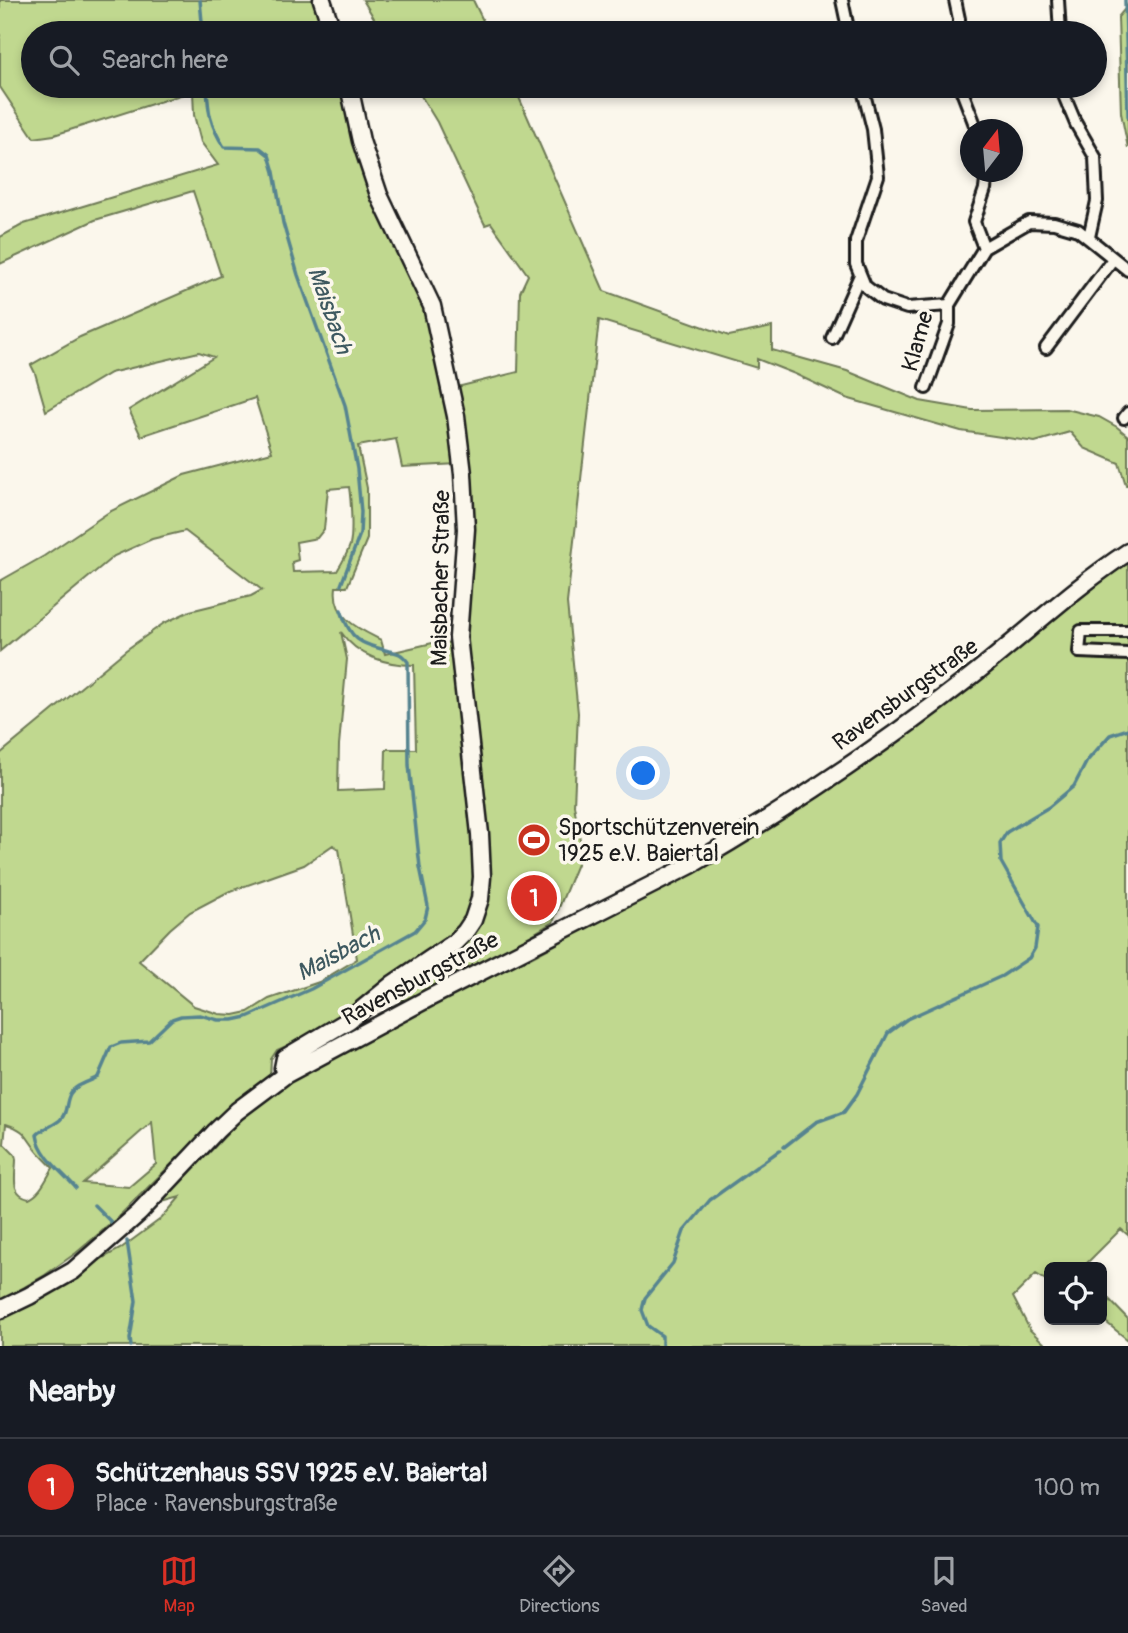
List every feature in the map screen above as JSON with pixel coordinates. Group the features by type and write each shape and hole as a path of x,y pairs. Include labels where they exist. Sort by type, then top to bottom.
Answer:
{"main road":[{"path":"322,0 329,21"},
{"name":"Maisbacher Straße","path":"285,1075 285,1058 349,1020 465,932 474,920 482,877 480,834 458,637 466,517 456,416 432,306 379,195 361,141 352,98"},
{"name":"Ravensburgstraße","path":"0,1310 73,1271 139,1213 230,1117 261,1091 285,1075 429,998 731,842 900,730 966,681 1054,607 1128,552"}],"street":[{"path":"842,0 846,21"},
{"path":"955,0 959,21"},
{"path":"1058,0 1059,21"},
{"path":"865,98 873,129 878,176 856,241 856,264 865,286 883,300 907,308 949,305 984,248 1029,222 1054,223 1078,230 1128,270"},
{"path":"965,98 973,119"},
{"path":"1065,98 1095,157 1097,201 1089,237"},
{"path":"984,248 974,222 986,182"},
{"path":"1046,348 1113,259"},
{"path":"832,338 860,275"},
{"name":"Klame","path":"926,387 948,324 949,305"},
{"path":"1128,631 1081,631 1079,652 1128,654"}],"green space":[{"path":"0,0 316,0 323,21 21,21 21,98 171,98 54,135 34,138 0,87"},
{"path":"363,0 473,0 483,21 376,21"},
{"path":"1128,5 1128,148 1121,113 1118,17"},
{"path":"193,98 347,98 425,301 446,394 458,464 402,467 396,439 358,446 367,488 367,539 347,587 336,587 336,598 338,607 349,621 381,640 385,654 441,641 453,644 479,883 491,882 465,634 457,387 518,372 520,292 528,275 491,223 485,225 437,122 422,98 519,98 604,291 729,336 772,327 772,350 847,371 920,401 972,410 1066,409 1099,417 1128,436 1128,485 1119,463 1084,448 1070,432 1035,442 961,431 846,398 757,359 757,368 599,320 567,603 578,713 574,805 582,852 553,922 493,958 398,1008 414,980 463,938 447,936 447,942 319,1032 277,1050 271,1059 270,1078 229,1107 114,1221 45,1275 0,1301 0,754 126,650 164,623 190,611 251,596 262,590 185,531 152,539 114,556 0,651 0,581 44,556 109,512 184,475 272,452 255,398 141,436 129,410 214,357 199,352 110,373 46,411 31,365 80,337 221,276 193,191 95,220 0,264 0,237 24,224 218,165 201,142 194,115","holes":["349,487 350,545 337,571 293,572 292,562 298,560 296,542 317,538 324,529 328,489","341,632 364,653 383,661 414,665 416,749 386,749 385,789 338,791 339,745 347,659","333,845 339,849 357,959 319,982 269,999 248,1012 219,1014 194,1006 139,961 190,912 228,892 304,865","152,1122 156,1164 129,1187 83,1183","6,1124 13,1126 27,1137 53,1168 33,1196 23,1196 16,1188 15,1155 4,1144"]},
{"path":"1128,562 1128,1235 1121,1229 1088,1262 1044,1262 1044,1279 1036,1274 1013,1297 1030,1330 1047,1346 0,1346 0,1313 120,1249 162,1218 180,1197 162,1202 249,1111 280,1084 524,957 525,961 639,900 854,773 992,670 1109,573"},
{"path":"1107,1297 1128,1319 1128,1340 1107,1323"}],"waterway":[{"name":"Maisbach","path":"200,0 202,21"},
{"path":"1125,0 1128,116"},
{"name":"Maisbach","path":"208,98 211,118 224,147 260,148 269,155 283,223 298,275 345,405 357,469 361,512 360,534 341,585"},
{"name":"Maisbach","path":"76,1188 47,1157 37,1135 63,1117 72,1091 98,1077 111,1047 121,1043 149,1041 172,1019 181,1016 200,1015 218,1020 247,1017 311,989 415,931 425,919 428,906 420,867 409,765 408,662 398,653 363,643 352,634 341,610"},
{"path":"784,1147 816,1122 844,1112 857,1094 888,1033 907,1019 1002,976 1029,958 1035,948 1038,927 1001,862 1000,843 1007,832 1049,807 1074,786 1087,761 1110,735 1128,729"},
{"path":"662,1346 662,1336 648,1326 642,1310 645,1298 673,1263 684,1231 710,1200 780,1150"},
{"name":"Maisbach","path":"94,1205 114,1225"},
{"name":"Maisbach","path":"127,1241 136,1301 131,1346"}],"place":[{"name":"Sportschützenverein 1925 e.V. Baiertal","path":"534,840"},
{"name":"Schützenhaus SSV 1925 e.V. Baiertal","path":"534,898"}]}
